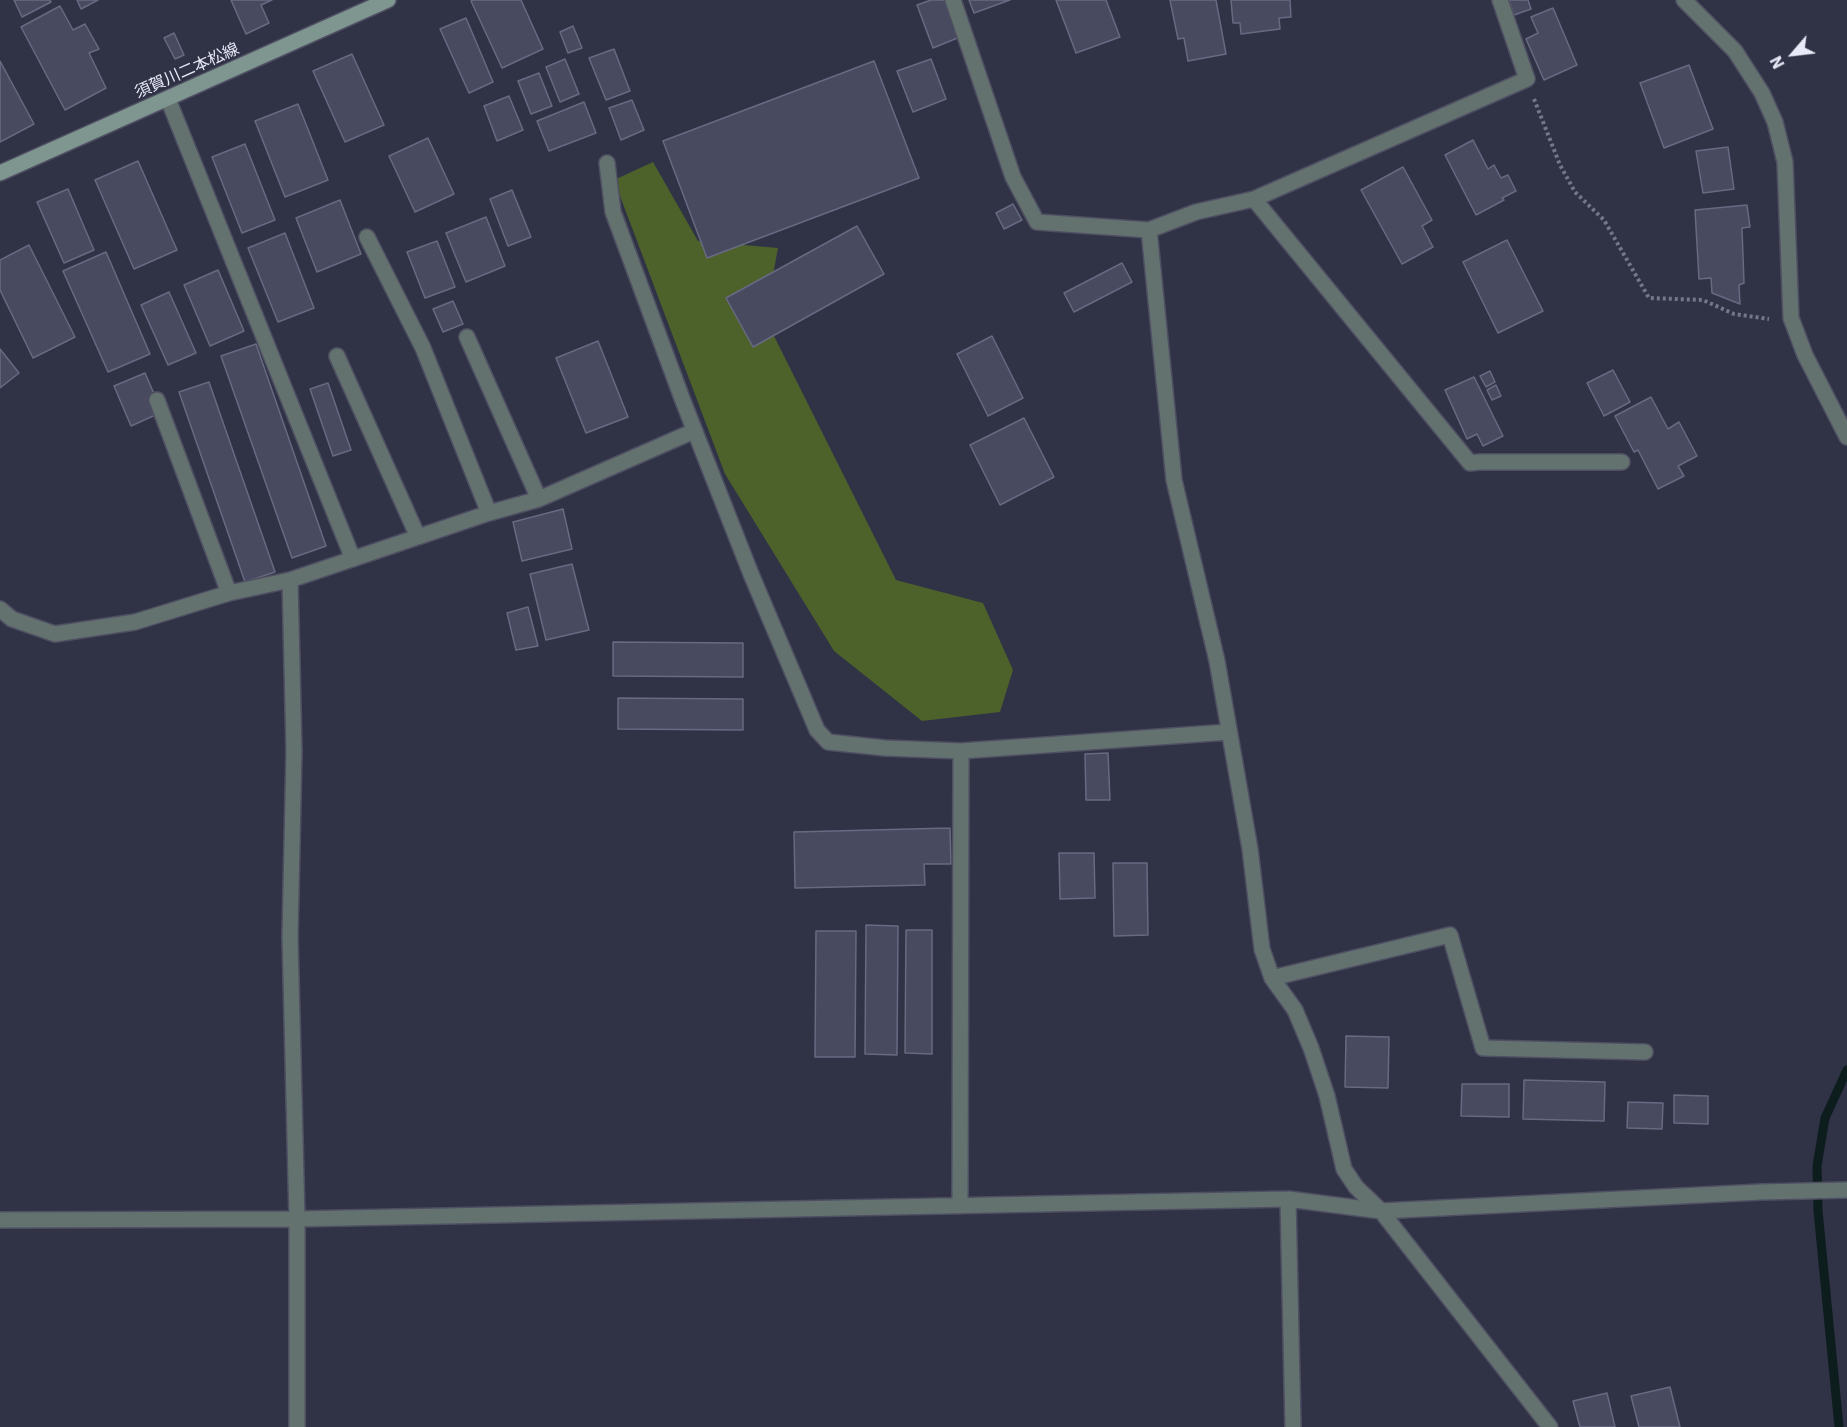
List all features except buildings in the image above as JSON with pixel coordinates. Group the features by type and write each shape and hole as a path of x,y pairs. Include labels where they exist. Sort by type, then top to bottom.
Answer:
{"main road":[{"name":"須賀川二本松線","path":"0,173 388,0"}],"street":[{"path":"953,0 1013,177 1036,222 1149,230 1196,212 1254,199 1527,79 1500,0"},
{"path":"1684,0 1735,51 1762,93 1775,122 1785,162 1791,318 1805,355 1847,437"},
{"path":"168,99 353,559"},
{"path":"607,163 613,212 694,431 817,730 828,742 885,748 961,751 1229,732"},
{"path":"1254,199 1470,464 1480,462 1622,462"},
{"path":"1149,230 1174,480 1217,661 1250,849 1262,949 1272,978 1295,1010 1311,1048 1328,1096 1344,1169 1356,1187 1381,1211 1550,1427"},
{"path":"368,237 423,348 489,513"},
{"path":"467,337 539,499"},
{"path":"337,356 418,537"},
{"path":"157,400 229,593"},
{"path":"0,609 12,619 55,634 135,622 229,593 290,580 489,513 539,499 694,431"},
{"path":"290,580 294,751 290,937 297,1218 297,1427"},
{"path":"960,1206 961,751"},
{"path":"1272,978 1450,934 1483,1048 1645,1052"},
{"path":"0,1220 297,1218 1288,1199 1381,1211 1761,1192 1847,1190"},
{"path":"1288,1199 1293,1427"}],"path":[{"path":"1527,79 1560,165 1575,192 1604,220 1649,298 1703,300 1734,314 1762,319 1791,318"}],"green space":[{"path":"653,162 698,241 778,248 765,318 896,580 983,603 1013,670 1000,712 922,721 834,651 725,474 614,180"}],"waterway":[{"path":"1839,1427 1818,1211 1817,1166 1825,1118 1847,1070"}]}
